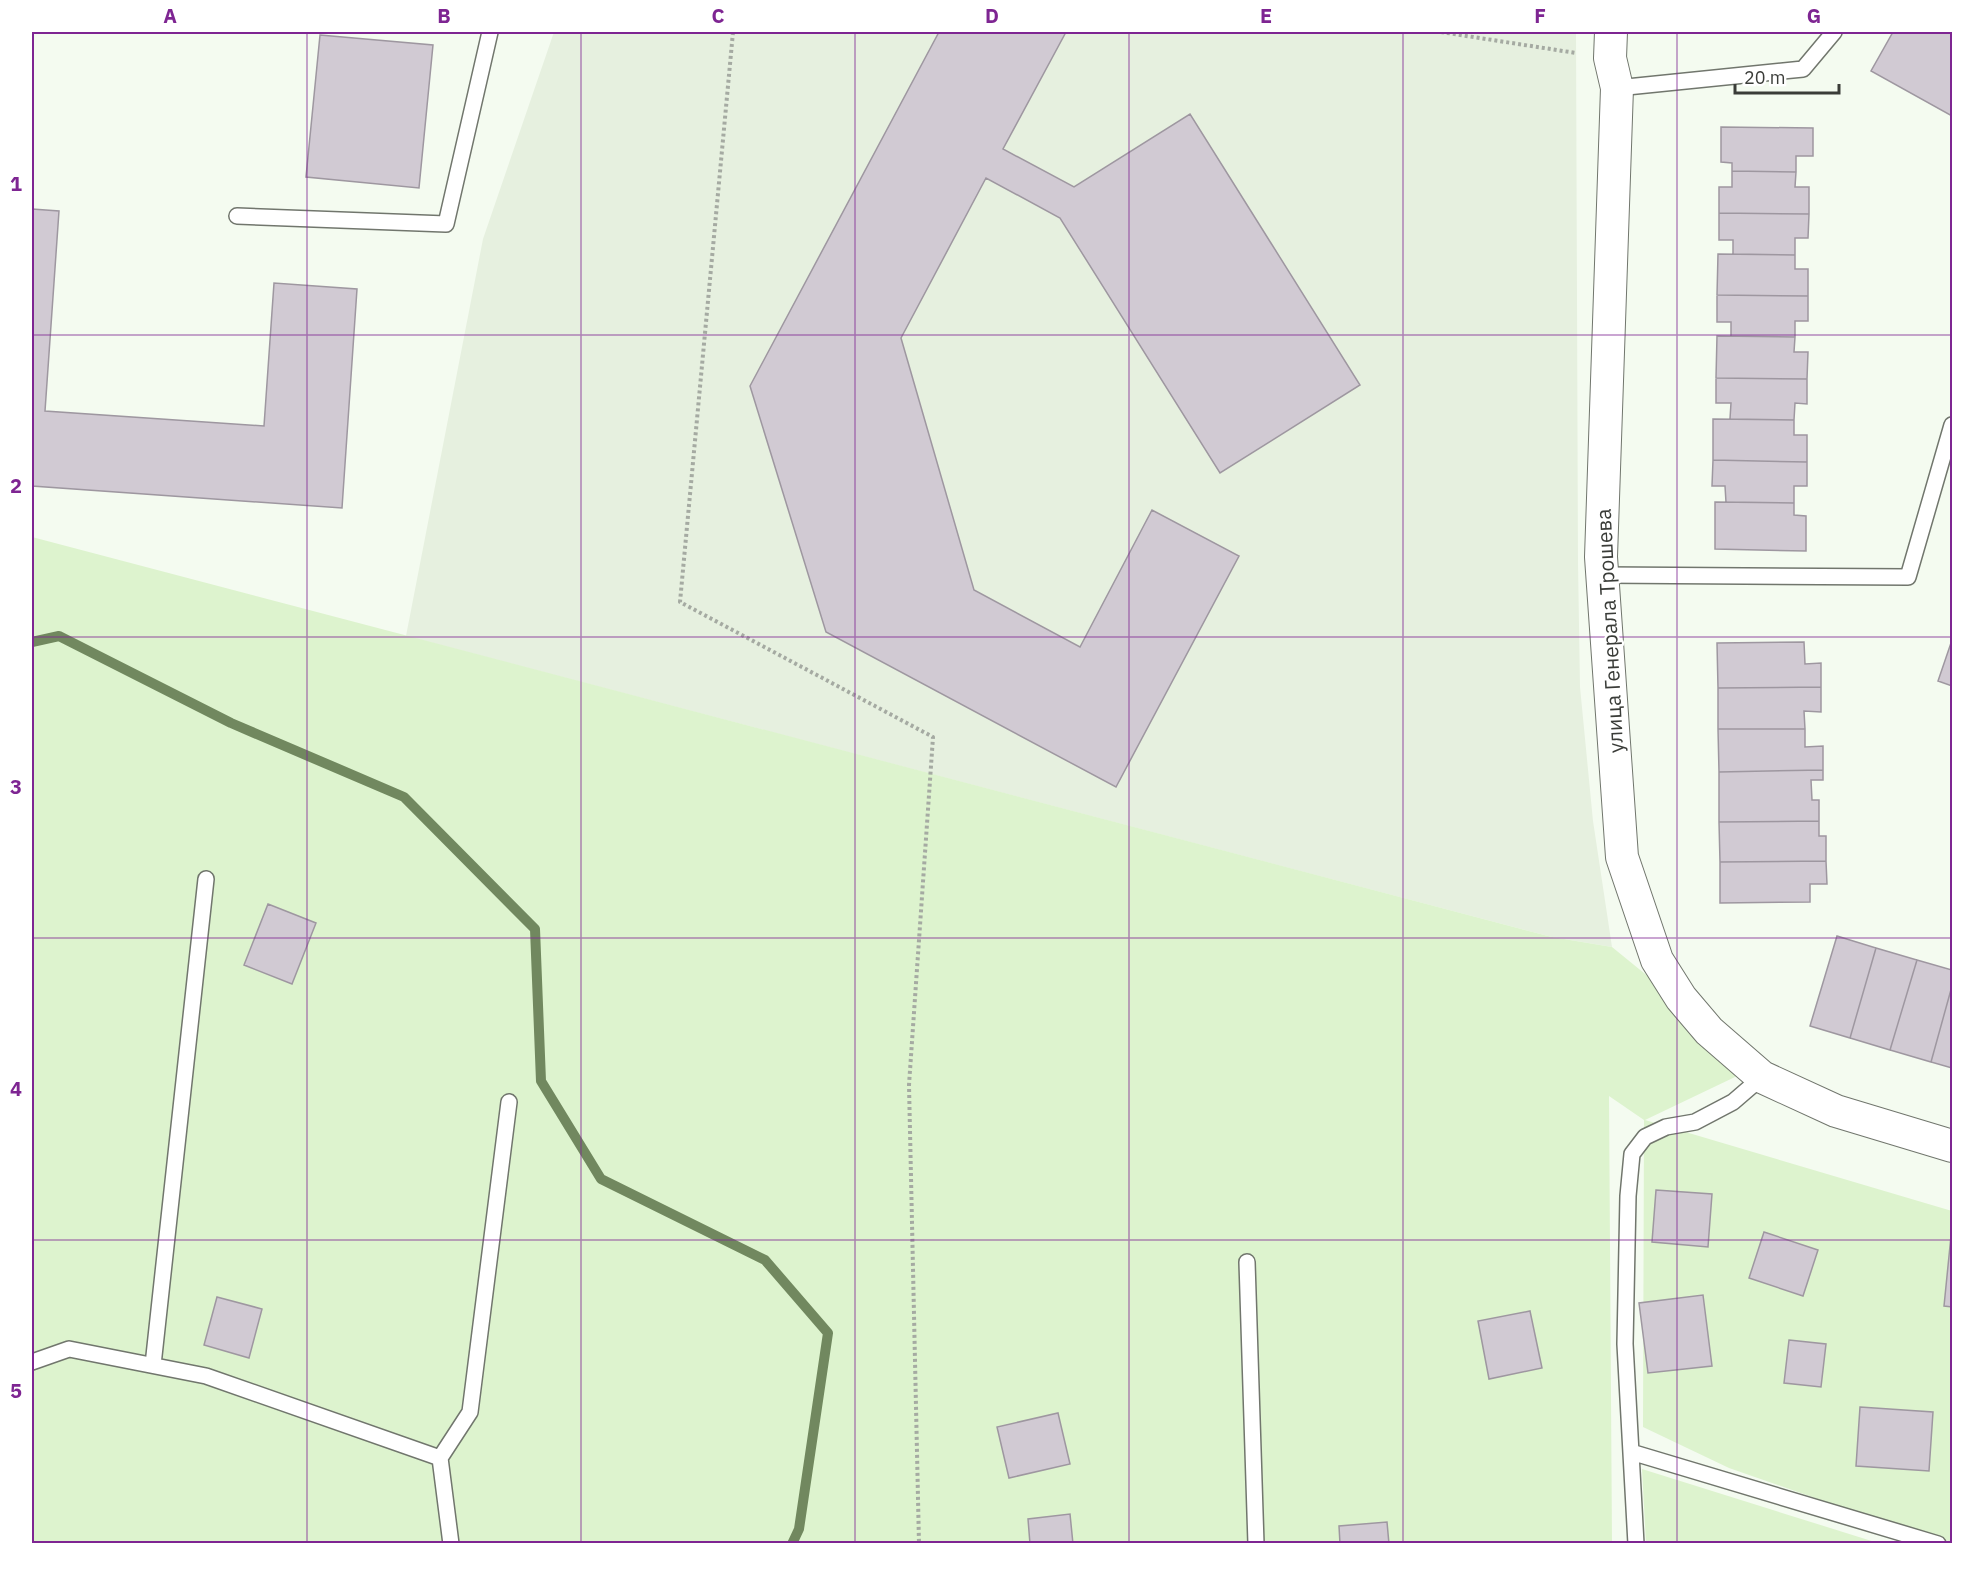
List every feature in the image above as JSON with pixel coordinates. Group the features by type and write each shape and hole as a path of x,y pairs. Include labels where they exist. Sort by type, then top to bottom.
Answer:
{"street":[{"name":"улица Генерала Трошева","path":"1610,45 1617,88 1602,545 1622,857 1657,960 1681,998 1708,1031 1762,1077 1836,1111 1953,1146"}],"lane":[{"path":"237,216 446,224 490,32"},
{"path":"1617,88 1803,69 1834,32"},
{"path":"1603,575 1908,577 1953,425"},
{"path":"153,1365 206,879"},
{"path":"1636,1544 1625,1344 1628,1196 1632,1154 1645,1137 1666,1127 1695,1122 1734,1102 1762,1077"},
{"path":"451,1544 440,1458 470,1412 509,1102"},
{"path":"1247,1262 1256,1544"},
{"path":"32,1362 69,1349 206,1376 440,1458"},
{"path":"1631,1452 1938,1544"}],"path":[{"path":"733,32 680,602 933,737 909,1085 919,1544"},
{"path":"1442,32 1610,45"}],"shaded area":[{"path":"554,32 1576,32 1580,687 1593,821 1612,947 1552,937 406,636 483,239"}],"green space":[{"path":"32,537 1552,937 1612,947 1758,1066 1645,1120 1952,1211 1952,1542 1895,1526 1729,1468 1643,1427 1644,1120 1609,1096 1612,1543 32,1543"},
{"path":"1642,1469 1878,1543 1646,1543"}],"building":[{"path":"939,32 1066,32 1003,149 1074,187 1190,114 1360,385 1220,473 1060,218 986,178 901,338 974,590 1080,647 1152,510 1239,556 1116,787 826,632 750,386"},
{"path":"1893,32 1952,32 1952,116 1871,71"},
{"path":"320,35 433,45 419,188 306,177"},
{"path":"1721,127 1813,128 1813,156 1796,156 1796,172 1732,171 1732,163 1721,162"},
{"path":"1732,171 1796,172 1795,187 1809,187 1809,214 1719,213 1719,187 1732,187"},
{"path":"32,209 59,211 45,411 264,426 274,283 357,289 342,508 32,486"},
{"path":"1719,213 1809,214 1808,238 1795,238 1795,255 1733,254 1733,240 1719,240"},
{"path":"1718,254 1795,255 1795,269 1808,269 1808,296 1717,295"},
{"path":"1717,295 1808,296 1808,321 1795,321 1795,337 1731,336 1731,322 1717,322"},
{"path":"1717,336 1795,337 1794,352 1808,352 1807,379 1716,378"},
{"path":"1716,378 1807,379 1807,404 1795,403 1794,420 1730,419 1731,403 1716,403"},
{"path":"1713,419 1794,420 1794,435 1807,435 1807,462 1713,460"},
{"path":"1713,460 1807,462 1807,486 1794,486 1794,503 1726,502 1725,486 1712,486"},
{"path":"1715,502 1794,503 1794,515 1806,516 1806,551 1715,549"},
{"path":"1952,640 1952,686 1938,681"},
{"path":"1804,642 1805,664 1821,663 1821,687 1718,688 1717,643"},
{"path":"1821,687 1821,712 1804,711 1805,729 1718,729 1718,688"},
{"path":"1718,729 1805,729 1805,747 1823,746 1823,770 1719,772"},
{"path":"1823,770 1823,780 1811,780 1812,800 1819,800 1819,821 1719,822 1719,772"},
{"path":"1819,821 1819,836 1826,836 1826,861 1720,862 1719,822"},
{"path":"1826,861 1827,884 1810,884 1810,902 1720,903 1720,862"},
{"path":"268,904 316,923 292,984 244,965"},
{"path":"1837,936 1876,948 1850,1038 1810,1026"},
{"path":"1876,948 1917,960 1890,1050 1850,1038"},
{"path":"1917,960 1952,970 1952,986 1931,1062 1890,1050"},
{"path":"1952,986 1952,1068 1931,1062"},
{"path":"1656,1190 1712,1194 1708,1247 1652,1242"},
{"path":"1952,1226 1952,1307 1944,1306"},
{"path":"1764,1232 1818,1250 1803,1296 1749,1278"},
{"path":"1703,1295 1712,1366 1648,1373 1639,1303"},
{"path":"217,1297 262,1309 249,1358 204,1345"},
{"path":"1530,1311 1542,1368 1489,1379 1478,1321"},
{"path":"1789,1340 1826,1344 1821,1387 1784,1383"},
{"path":"1860,1407 1933,1412 1929,1471 1856,1466"},
{"path":"1058,1413 1070,1464 1009,1478 997,1427"},
{"path":"1070,1514 1073,1544 1030,1544 1028,1519"},
{"path":"1387,1522 1389,1544 1340,1544 1339,1526"}],"waterway":[{"path":"32,642 59,636 231,723 404,797 535,929 541,1081 601,1179 765,1260 828,1333 799,1529 792,1544"}]}
